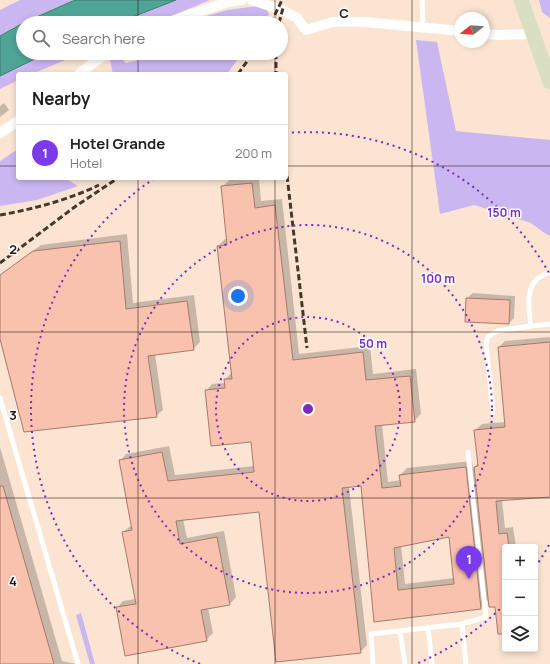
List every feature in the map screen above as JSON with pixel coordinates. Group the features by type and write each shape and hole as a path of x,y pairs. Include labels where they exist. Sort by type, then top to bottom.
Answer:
{"street":[{"path":"187,16 228,2 242,0"},
{"path":"252,0 282,10 297,18 306,30 333,22 366,22 454,31"},
{"path":"521,0 550,82"},
{"path":"490,34 533,34"},
{"path":"82,72 98,60"},
{"path":"0,133 16,122"}],"lane":[{"path":"422,0 423,28"},
{"path":"531,326 529,309 530,289 537,278 550,273"},
{"path":"493,412 486,344 488,337 497,331 550,324"},
{"path":"0,398 78,664"},
{"path":"373,664 371,634 462,624 486,617 468,452"},
{"path":"462,624 466,664"},
{"path":"428,628 432,664"},
{"path":"400,631 405,664"}],"shaded area":[{"path":"20,0 74,0 38,16 16,16 16,26 0,36 0,10"},
{"path":"176,0 210,0 171,16 135,16"},
{"path":"539,0 550,0 550,18 542,12"},
{"path":"257,6 267,10 269,14 268,16 207,16 227,10"},
{"path":"416,40 437,42 456,131 550,140 550,236 531,223 474,205 440,214"},
{"path":"33,60 65,60 37,72 16,72 16,81 0,89 0,76"},
{"path":"110,60 123,60 126,63 136,61 237,60 228,72 113,72"},
{"path":"16,150 16,180 68,180 78,186 37,200 0,206 0,161"},
{"path":"81,613 95,664 90,664 76,615"}],"water":[{"path":"75,0 176,0 135,16 39,16"},
{"path":"16,27 16,60 33,60 0,76 0,36"}],"building":[{"path":"252,183 255,208 275,205 293,360 363,352 366,380 410,376 415,422 375,426 382,488 401,486 399,475 466,467 481,609 374,622 361,486 342,488 361,653 276,662 259,512 176,521 180,544 217,537 230,605 201,610 207,641 125,656 116,607 136,604 122,532 132,530 119,460 162,452 168,481 254,472 251,442 211,446 205,390 225,388 224,379 232,379 217,246 227,245 221,186","holes":["449,537 454,584 398,590 394,548"]},
{"path":"120,241 126,309 187,301 194,350 148,356 157,417 24,432 0,339 0,275 33,251"},
{"path":"466,298 510,300 509,324 465,322"},
{"path":"550,342 550,497 496,501 499,534 507,533 509,544 502,544 502,634 498,634 495,607 489,607 474,467 478,466 474,430 505,427 498,347"},
{"path":"0,486 3,486 54,664 0,664"}],"railway":[{"path":"274,16 282,0"},
{"path":"281,16 283,8"},
{"path":"239,72 248,60"},
{"path":"276,60 276,72"},
{"path":"0,263 76,206 115,180"},
{"path":"288,180 307,348"},
{"path":"0,215 51,203 99,185"}],"place":[{"name":"Hotel Grande","path":"469,579"}]}
